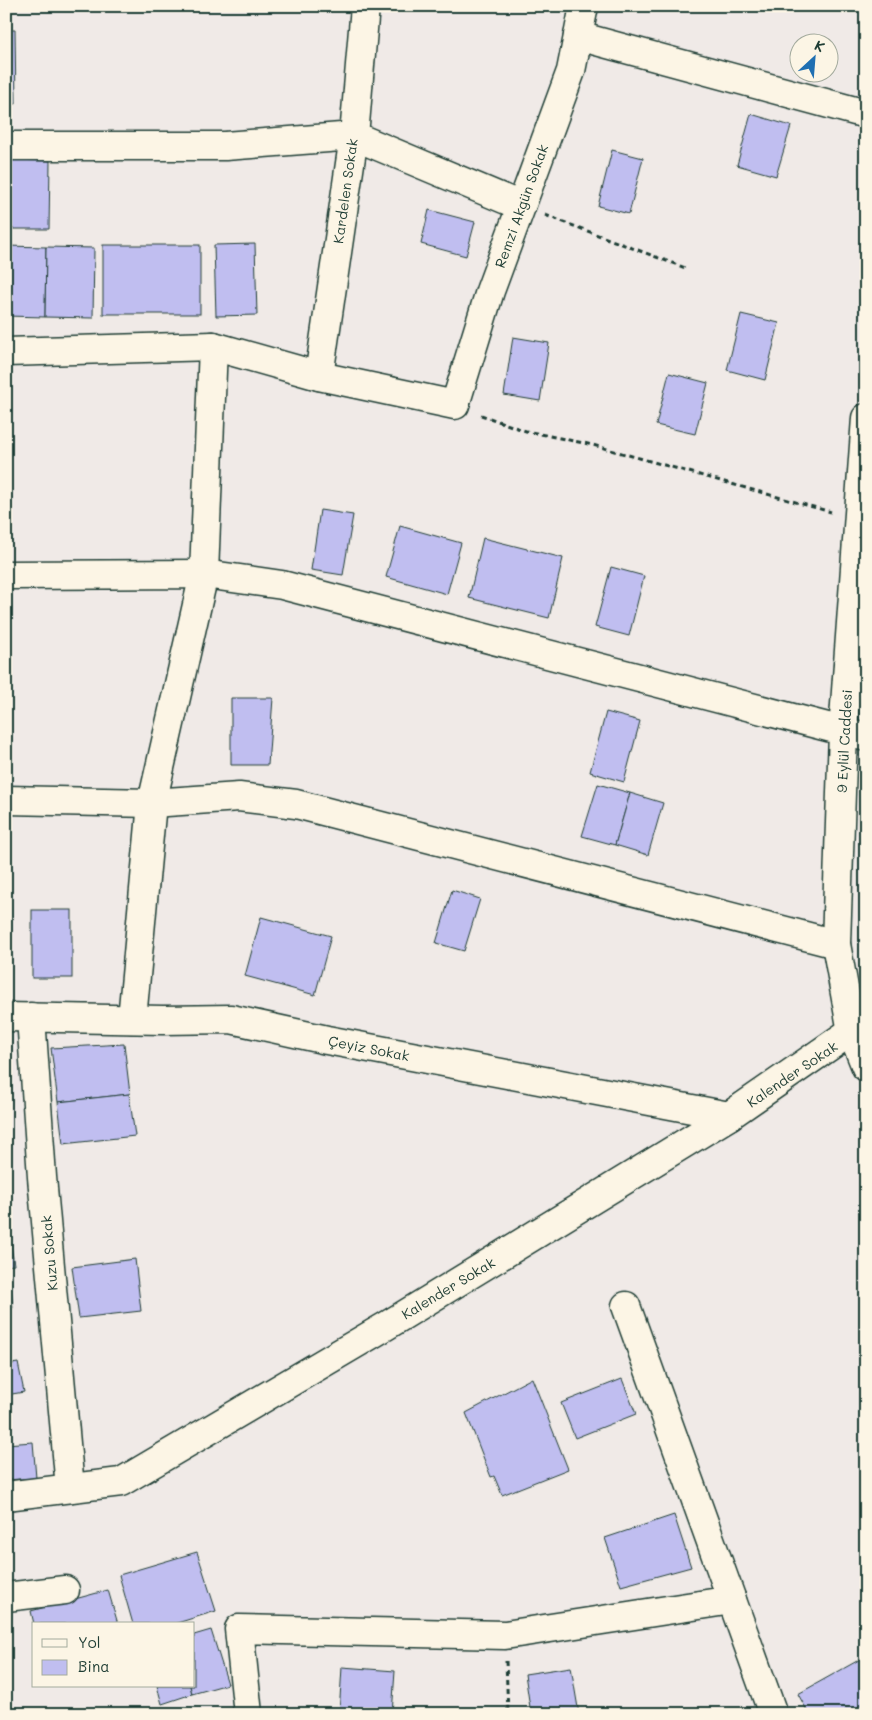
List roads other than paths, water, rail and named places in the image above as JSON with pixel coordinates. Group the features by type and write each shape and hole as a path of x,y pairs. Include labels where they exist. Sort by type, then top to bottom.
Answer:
{"street":[{"name":"Kardelen Sokak","path":"319,376 354,136 365,6"},
{"name":"Remzi Akgün Sokak","path":"319,376 454,405 490,291 571,71 584,6"},
{"path":"578,36 866,114"},
{"path":"6,146 225,146 354,136 521,206"},
{"path":"6,352 213,346 319,376"},
{"path":"132,1019 152,803 204,574 213,346"},
{"name":"9 Eylül Caddesi","path":"866,418 858,519 854,734 836,944 859,1027 866,1067"},
{"path":"6,575 204,574 291,587 854,734"},
{"path":"6,800 152,803 239,797 296,804 836,944"},
{"name":"Çeyiz Sokak","path":"18,1017 231,1019 328,1040 730,1116"},
{"name":"Kuzu Sokak","path":"18,1017 42,1176 70,1488"},
{"name":"Kalender Sokak","path":"6,1496 121,1482 386,1326 730,1116 859,1027"},
{"path":"626,1306 773,1714"},
{"path":"6,1597 65,1590"},
{"path":"248,1714 239,1629 504,1636 732,1600"}]}
